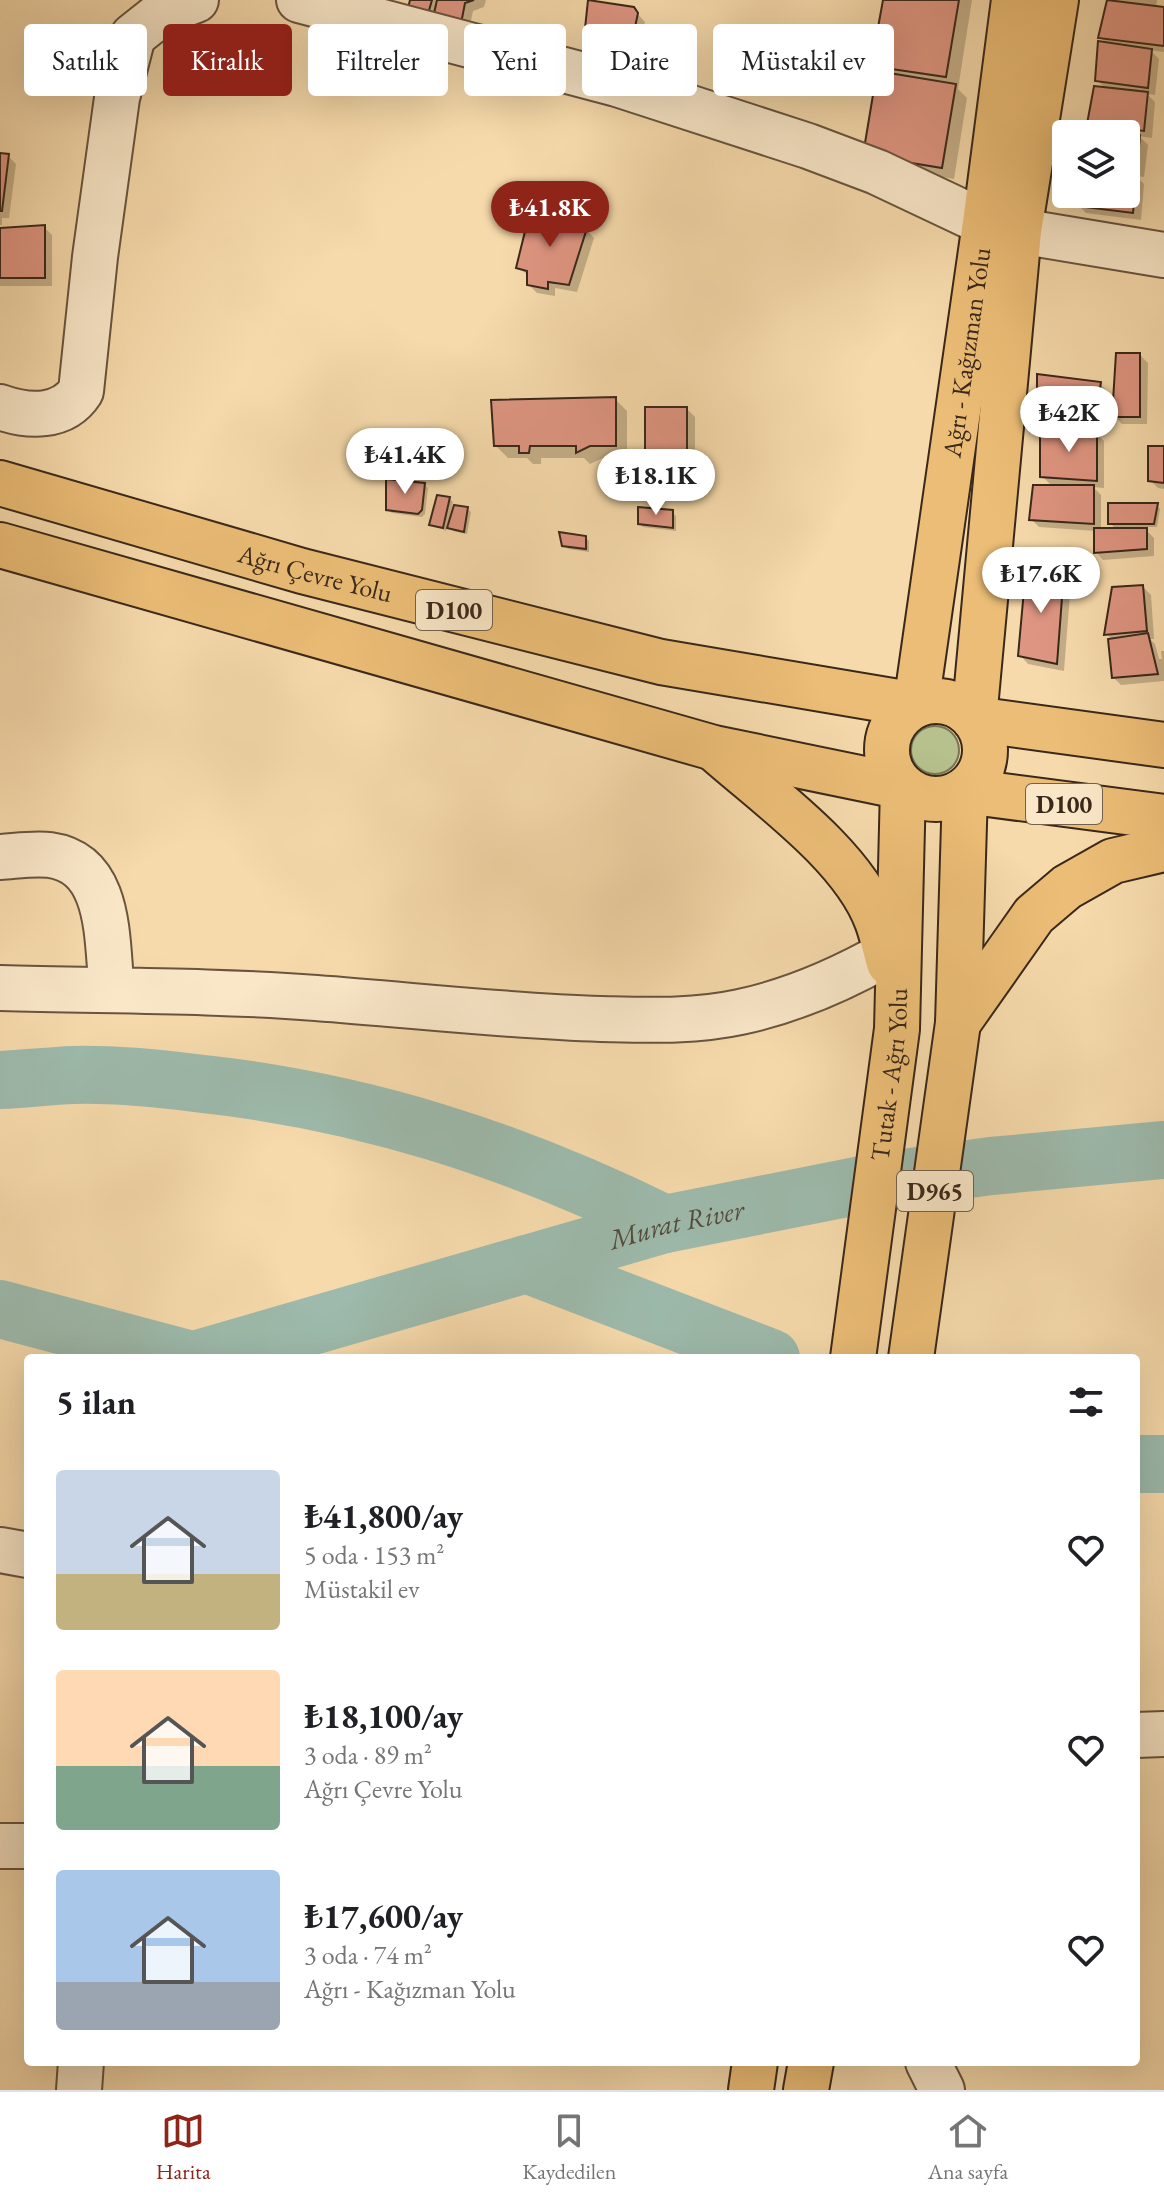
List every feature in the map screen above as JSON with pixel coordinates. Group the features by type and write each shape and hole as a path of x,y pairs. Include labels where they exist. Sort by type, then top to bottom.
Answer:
{"main road":[{"name":"Ağrı - Kağızman Yolu","path":"974,719 1014,0"},
{"name":"Ağrı - Kağızman Yolu","path":"916,705 1002,227 1056,0"},
{"name":"Ağrı Çevre Yolu","path":"0,483 302,571 661,662 916,705 931,701 947,702 962,708 974,719 1164,745"},
{"name":"D100","path":"0,545 714,748 903,787 917,796 933,800 950,798 965,791 1164,817"},
{"path":"903,787 887,759 887,743 897,721 916,705"},
{"path":"965,791 983,765 983,733 974,719"},
{"path":"714,748 823,844 854,881 877,920 892,975 897,1029"},
{"name":"Tutak - Ağrı Yolu","path":"854,1354 897,1029 903,787"},
{"name":"D965","path":"912,1354 958,1023 965,791"},
{"path":"958,1023 1034,915 1067,887 1113,861 1164,849"},
{"path":"751,2090 754,2066"},
{"path":"806,2090 810,2066"}],"street":[{"path":"0,407 34,415 48,413 69,405 81,391 95,257 117,98 133,36 162,13 196,0"},
{"path":"299,0 617,84 808,146 877,172 1002,227 1164,255"},
{"path":"0,857 50,855 64,858 87,874 101,898 112,990"},
{"path":"0,988 316,998 547,1018 648,1021 693,1019 777,1003 852,974 886,954"},
{"path":"0,1550 24,1554"},
{"path":"1140,1735 1164,1734"},
{"path":"0,1846 24,1846"},
{"path":"79,2090 81,2066"},
{"path":"930,2066 942,2090"}],"green space":[{"path":"935,726 952,733 959,750 952,767 935,774 918,767 911,750 918,733"}],"building":[{"path":"410,0 432,0 425,24 405,20"},
{"path":"437,0 474,0 465,3 458,39 448,36 448,24 432,24"},
{"path":"588,0 634,7 638,13 636,24 585,24"},
{"path":"883,0 959,0 946,77 894,69 894,24 879,24"},
{"path":"1107,0 1164,7 1164,46 1098,38"},
{"path":"1098,41 1152,49 1148,88 1095,81"},
{"path":"894,74 956,84 942,168 863,155 873,96 894,96"},
{"path":"1094,86 1148,92 1144,131 1140,131 1140,120 1088,120"},
{"path":"0,153 9,154 2,211 0,211"},
{"path":"1092,208 1134,208 1133,213"},
{"path":"530,211 544,211 587,228 569,285 548,282 548,289 527,285 527,271 516,268"},
{"path":"45,225 45,278 0,278 0,228"},
{"path":"1116,353 1140,353 1140,417 1112,417"},
{"path":"1037,374 1101,382 1094,427 1037,424"},
{"path":"616,397 616,446 590,446 576,453 576,446 530,446 529,453 519,453 519,446 494,446 491,400"},
{"path":"645,407 687,407 687,485 645,478"},
{"path":"1040,428 1097,431 1097,481 1040,477"},
{"path":"1148,446 1164,446 1164,483 1148,481"},
{"path":"386,479 425,483 422,510 418,514 386,510"},
{"path":"1033,485 1094,485 1094,524 1029,520"},
{"path":"437,495 450,497 443,528 429,525"},
{"path":"1108,503 1158,503 1154,524 1108,524"},
{"path":"454,505 468,507 464,532 447,528"},
{"path":"638,507 673,510 673,528 638,524"},
{"path":"1094,528 1147,528 1147,549 1094,553"},
{"path":"559,532 586,536 586,549 562,546"},
{"path":"1026,568 1064,571 1057,664 1018,656"},
{"path":"1143,585 1147,631 1104,635 1112,587"},
{"path":"1148,633 1158,674 1112,678 1108,639"}],"waterway":[{"path":"0,1080 73,1075 134,1077 257,1091 318,1102 436,1132 494,1151 608,1197 665,1224"},
{"name":"Murat River","path":"215,1354 665,1224 882,1181 991,1166 1164,1150"},
{"path":"526,1264 761,1354"},
{"name":"Murat River","path":"0,1309 169,1354"},
{"path":"1140,1464 1164,1464"}]}
